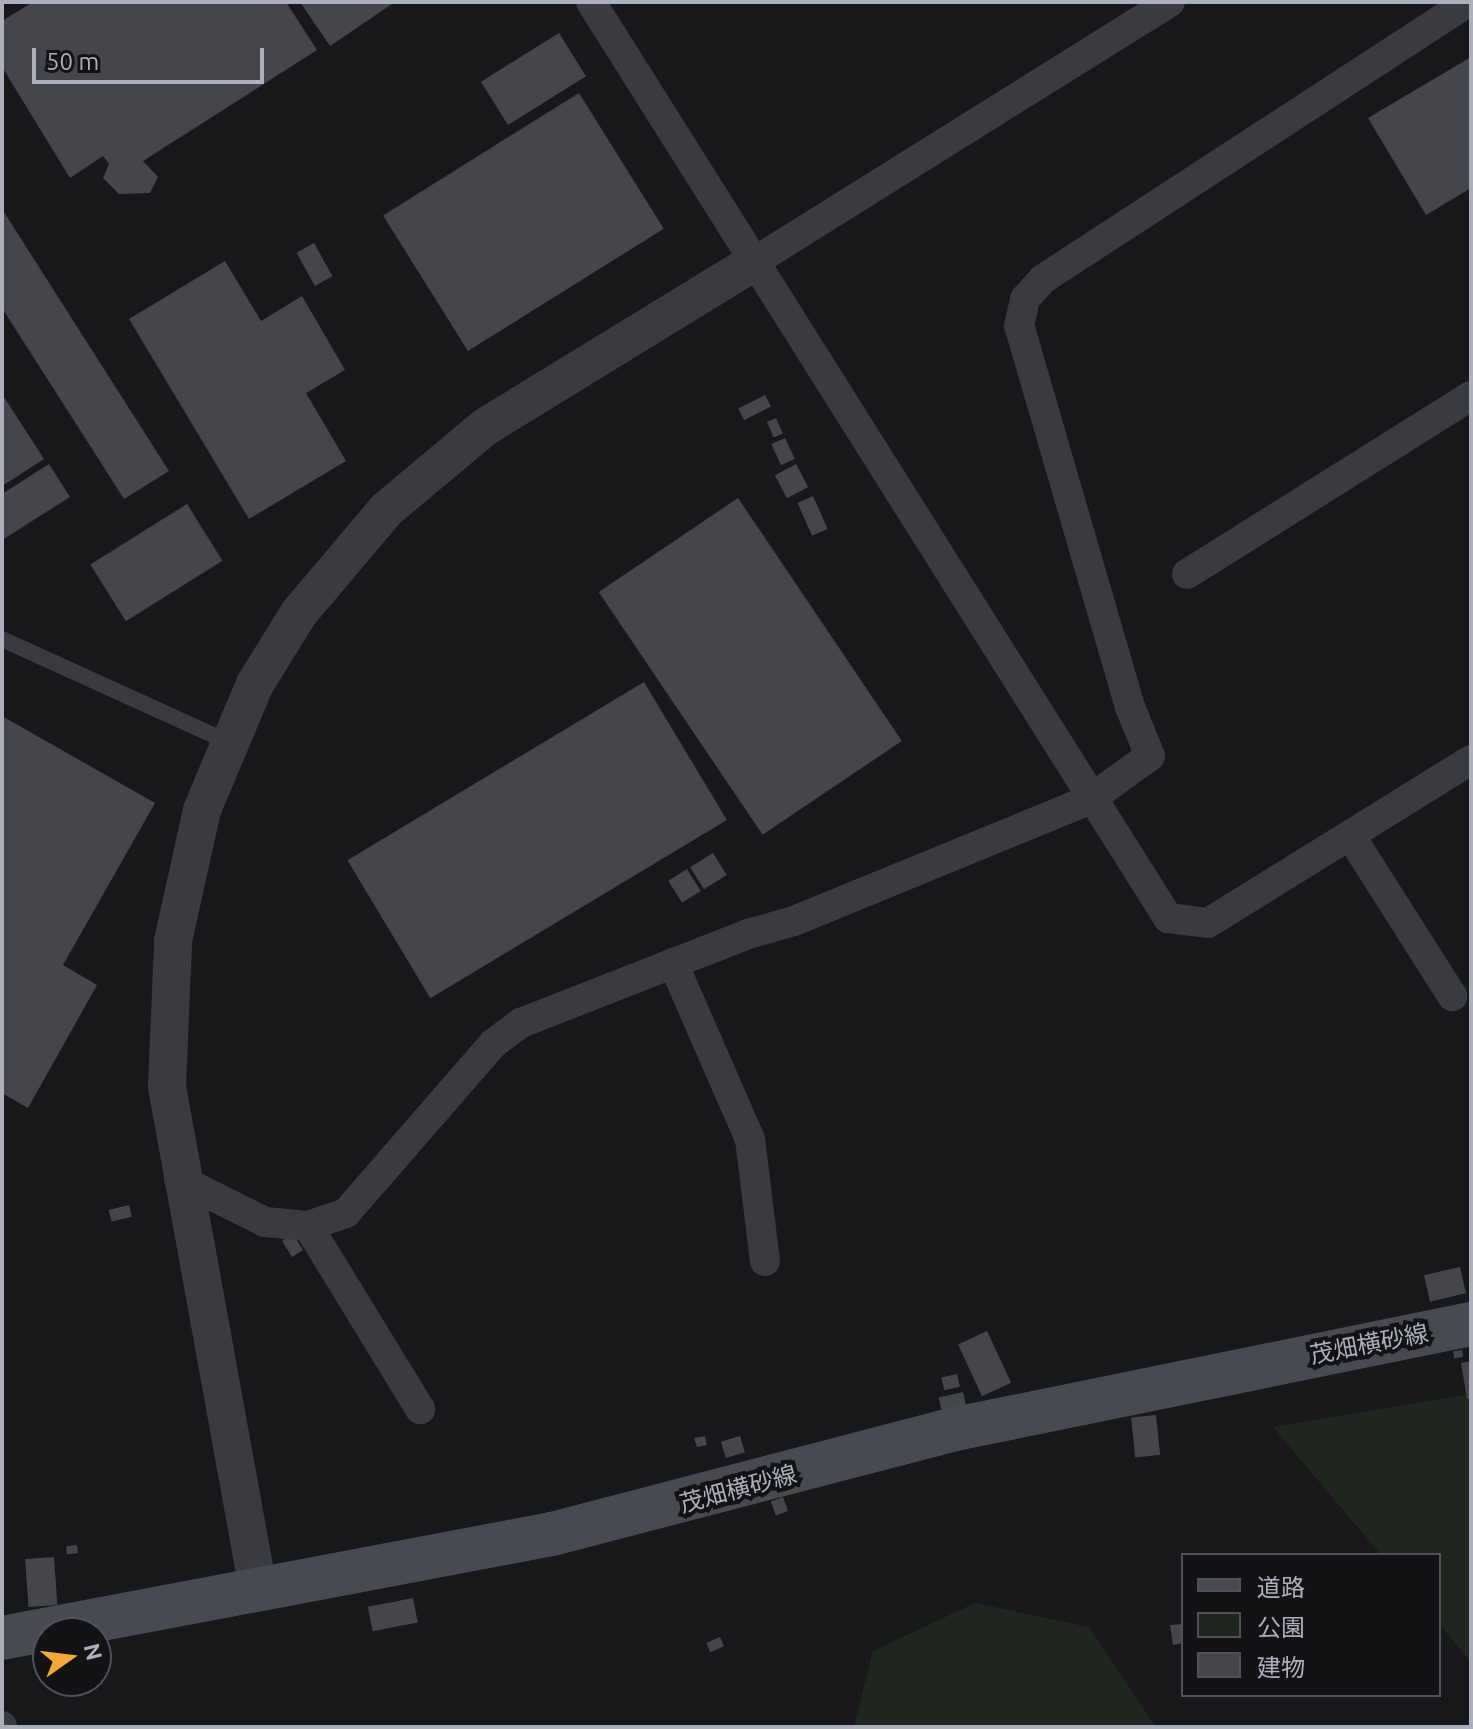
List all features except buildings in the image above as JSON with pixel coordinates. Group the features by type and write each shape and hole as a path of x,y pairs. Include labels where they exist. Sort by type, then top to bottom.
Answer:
{"main road":[{"name":"茂畑横砂線","path":"2,1638 552,1534 955,1429 1471,1324"}],"street":[{"path":"591,2 757,260 1089,800 1168,918 1208,923 1471,760"},
{"path":"258,1589 179,1179 167,1087 173,941 202,810 255,684 299,613 387,509 485,427 1170,2"},
{"path":"179,1179 265,1222 308,1226 346,1213 494,1043 521,1023 673,963 794,921 1089,800 1150,756 1130,707 1019,326 1025,299 1043,279 1468,7"},
{"path":"1187,574 1471,396"},
{"path":"1350,835 1452,996"},
{"path":"673,963 750,1139 765,1261"},
{"path":"308,1226 420,1409"}],"lane":[{"path":"2,639 228,742"}],"green space":[{"path":"1471,1394 1471,1662 1441,1626 1441,1553 1379,1553 1273,1427"},
{"path":"975,1603 1089,1627 1156,1727 854,1727 873,1651"}]}
